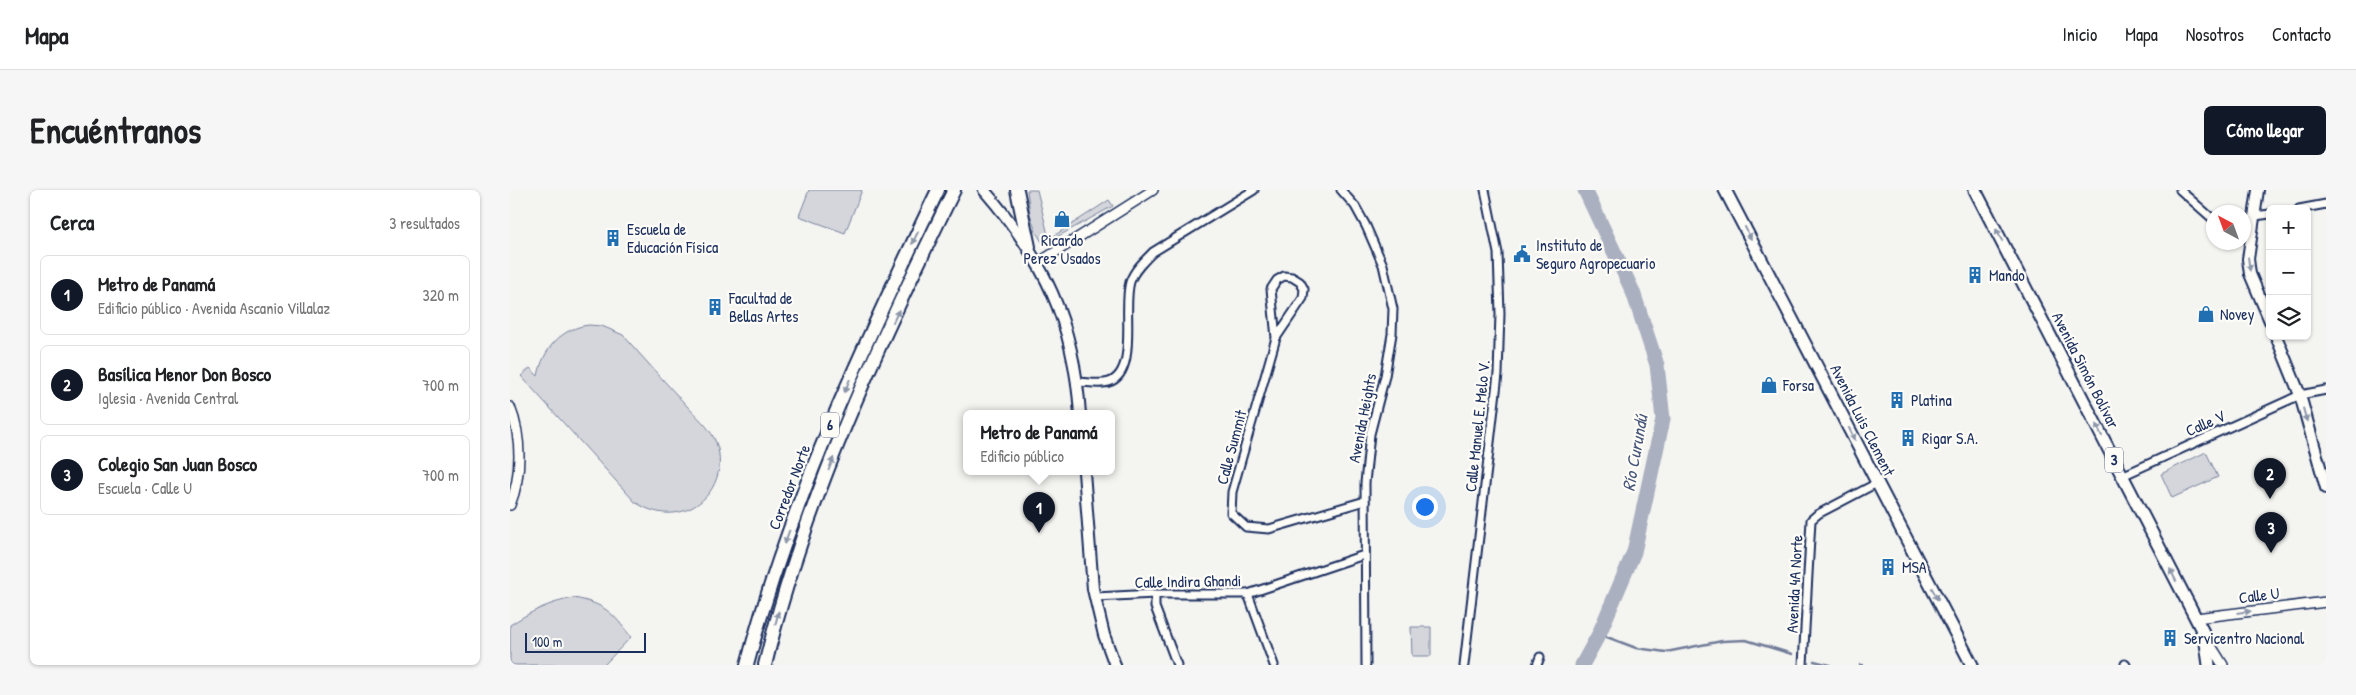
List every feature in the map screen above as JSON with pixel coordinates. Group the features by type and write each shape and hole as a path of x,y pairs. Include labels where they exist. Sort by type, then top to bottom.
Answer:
{"highway":[{"path":"1017,190 1029,247"},
{"name":"Corredor Norte","path":"747,665 766,594 826,435 887,296 937,192"},
{"name":"Corredor Norte","path":"765,665 782,599 841,438 952,195"}],"main road":[{"path":"984,190 1029,247 1055,299 1070,339 1078,382 1080,410"},
{"name":"Avenida Luis Clement","path":"1725,190 1972,665"},
{"name":"Avenida Simón Bolívar","path":"1975,190 2196,618"},
{"path":"2258,190 2248,259 2250,274 2266,312"},
{"path":"2278,340 2300,395 2326,486"},
{"path":"1084,475 1095,597 1114,665"},
{"name":"3","path":"2196,618 2205,636 2208,664"}],"street":[{"path":"1038,262 1153,190"},
{"path":"1078,382 1109,382 1120,374 1128,353 1126,300 1131,280 1141,264 1153,252 1254,190"},
{"name":"Avenida Heights","path":"1341,190 1355,206 1366,226 1382,265 1393,309 1392,334 1385,376 1370,434 1365,501 1364,555 1366,665"},
{"name":"Calle Manuel E. Melo V.","path":"1464,665 1498,374 1500,314 1498,253 1485,190"},
{"path":"2180,190 2206,213"},
{"path":"2311,207 2326,204"},
{"path":"2251,220 2255,216 2266,215"},
{"path":"1284,276 1292,276 1300,282 1304,289 1302,298 1276,338 1271,289 1277,280 1284,276"},
{"name":"Calle Summit","path":"1276,338 1232,492 1232,513 1246,527 1269,529 1365,501"},
{"name":"Calle V","path":"2122,476 2300,395 2326,390"},
{"path":"510,408 517,433 520,460 510,505"},
{"name":"Avenida 4A Norte","path":"1803,665 1811,520 1818,514 1877,483"},
{"name":"Calle Indira Ghandi","path":"1095,597 1155,594 1248,594 1364,555"},
{"path":"1155,594 1154,607 1177,665"},
{"path":"1248,594 1274,665"},
{"name":"Calle U","path":"2196,618 2326,602"},
{"path":"2205,636 2223,665"},
{"path":"1537,665 1540,657"}],"shaded area":[{"path":"809,190 862,190 845,233 799,216"},
{"path":"1027,190 1037,190 1049,239 1109,200 1113,206 1046,243 1042,242 1036,232 1030,214"},
{"path":"589,325 602,326 623,335 705,425 714,438 719,458 717,479 706,496 698,504 675,513 661,513 635,502 521,376 530,368 538,376 544,357 562,335 570,330"},
{"path":"2206,452 2218,477 2172,498 2161,474"},
{"path":"574,598 585,600 607,610 631,637 604,665 513,665 510,662 510,625 540,608"},
{"path":"1411,627 1431,627 1431,656 1412,656"}],"waterway":[{"name":"Río Curundú","path":"1582,665 1599,634 1634,552 1663,419 1657,365 1633,292 1585,190"},
{"path":"1599,634 1636,648 1666,652 1722,641 1746,640 1792,654"},
{"path":"1814,661 1830,665"}],"place":[{"name":"Ricardo Perez Usados","path":"1062,219"},
{"name":"Escuela de Educación Física","path":"613,238"},
{"name":"Instituto de Seguro Agropecuario","path":"1522,254"},
{"name":"Mando","path":"1975,275"},
{"name":"Facultad de Bellas Artes","path":"715,307"},
{"name":"Novey","path":"2206,314"},
{"name":"Forsa","path":"1769,385"},
{"name":"Platina","path":"1897,400"},
{"name":"Rigar S.A.","path":"1908,438"},
{"name":"Basílica Menor Don Bosco","path":"2270,499"},
{"name":"Metro de Panamá","path":"1039,533"},
{"name":"Colegio San Juan Bosco","path":"2271,553"},
{"name":"MSA","path":"1888,567"},
{"name":"Servicentro Nacional","path":"2170,638"}]}
